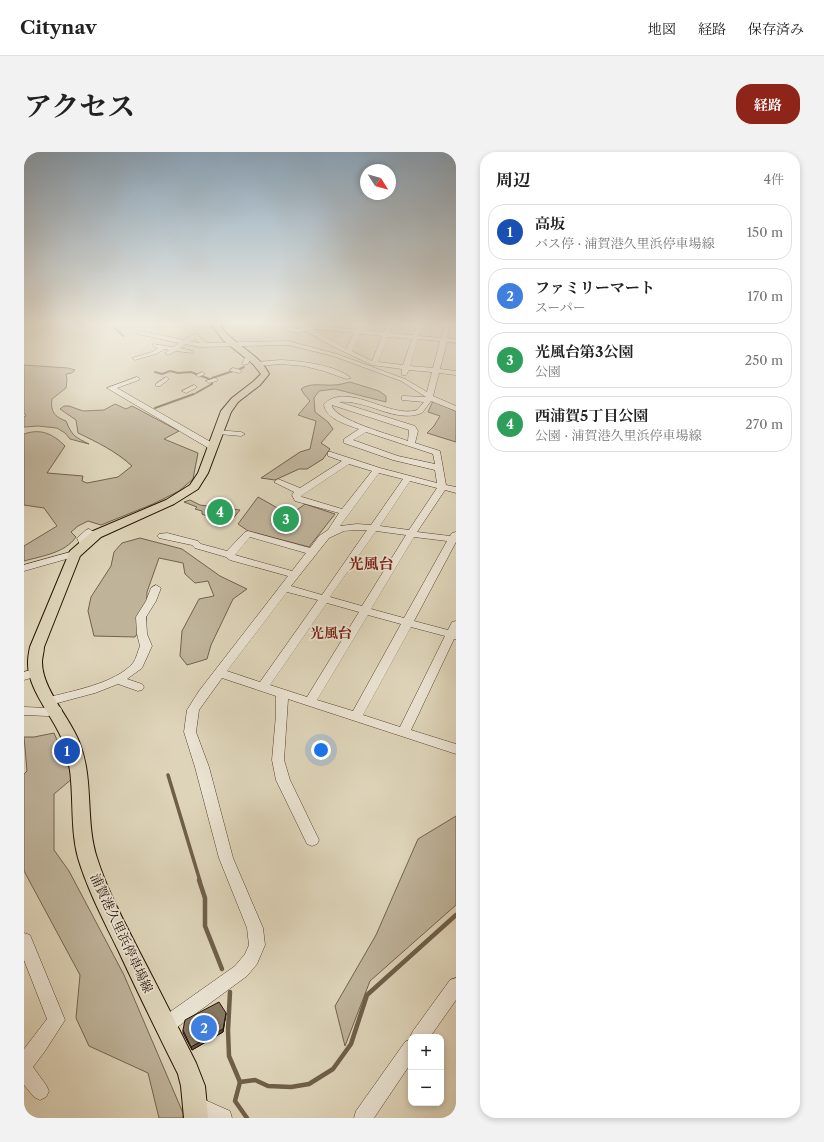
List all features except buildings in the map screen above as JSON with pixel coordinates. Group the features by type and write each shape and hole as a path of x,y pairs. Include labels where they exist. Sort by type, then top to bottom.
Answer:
{"main road":[{"path":"82,544 97,534 170,502 194,487 199,482 226,411 265,374 258,368"},
{"name":"浦賀港久里浜停車場線","path":"82,544 37,647 35,663 30,674 53,705 72,743 79,766 83,828 87,856 98,889 188,1071 194,1086 196,1111"}],"street":[{"path":"319,368 348,378"},
{"path":"370,368 402,380 429,399 456,409"},
{"path":"402,380 406,368"},
{"path":"407,368 456,373"},
{"path":"310,702 411,534 442,487 437,453 365,429 338,418 328,407 331,402 337,400 350,400 397,413 410,414 424,409 429,399 437,368"},
{"path":"137,380 111,388 213,447"},
{"path":"158,384 166,380"},
{"path":"186,391 194,387"},
{"path":"405,398 429,399"},
{"path":"331,402 412,428 414,431 411,444"},
{"path":"365,429 347,441 396,458 439,468"},
{"path":"219,432 241,434"},
{"path":"331,454 377,470 456,490"},
{"path":"344,512 298,498 296,495 348,461"},
{"path":"331,532 344,512 377,470"},
{"path":"263,687 408,478"},
{"path":"278,482 301,492"},
{"path":"166,1026 241,971 251,959 257,945 255,928 226,858 202,767 190,732 194,710 203,694 326,535 351,526 411,534 455,537 356,717"},
{"path":"229,555 248,534 312,552"},
{"path":"162,536 195,543 198,546 229,555 233,558 294,575"},
{"path":"24,568 82,544"},
{"path":"24,711 48,712 53,705 118,680 138,665 146,646 142,634 141,617 151,601 156,588"},
{"path":"285,588 407,622 454,632 404,732"},
{"path":"219,673 456,749"},
{"path":"118,680 138,687"},
{"path":"282,694 282,715 278,760 282,780 312,840"},
{"path":"24,940 56,1020 39,1045 24,1063"},
{"path":"421,1034 456,986"},
{"path":"363,1118 408,1052"},
{"path":"24,1070 40,1091"},
{"path":"196,1111 223,1118"}],"shaded area":[{"path":"24,368 68,368 75,370 72,373 66,374 66,388 52,399 52,407 56,416 66,421 74,436 89,444 70,439 65,433 57,428 38,426 24,427 24,417 26,416 24,413"},
{"path":"350,382 379,391 386,396 386,402 335,389 319,391 314,398 315,412 328,422 333,429 321,443 330,449 323,459 307,469 299,469 275,480 261,478 300,452 310,449 316,421 298,415 310,401 301,389 313,385 336,385"},
{"path":"433,401 456,411 456,442 427,433 434,426 440,416 428,412"},
{"path":"115,404 126,409 132,406 179,431 164,439 198,453 193,479 179,491 153,504 101,525 88,521 78,526 71,532 76,537 66,547 53,553 24,561 24,546 57,526 44,508 24,505 24,434 30,432 46,433 56,438 65,446 47,473 83,476 82,481 87,483 118,477 132,466 113,452 78,433 76,420 60,409 64,406 69,406 83,411 104,410"},
{"path":"258,497 290,515 305,504 335,514 309,547 248,531 238,524"},
{"path":"190,500 200,505 240,510 230,522 221,522 202,514 202,511 195,509 197,507 184,502"},
{"path":"140,538 182,549 220,576 247,589 233,599 211,645 207,659 187,665 180,656 182,631 199,599 214,596 208,581 195,583 185,574 183,563 159,558 147,592 146,621 135,637 94,636 88,611 91,597 111,566 114,552 122,543"},
{"path":"54,733 73,778 54,794 54,850 69,871 124,975 183,1113 183,1118 159,1118 148,1073 89,1046 76,1018 80,975 24,871 24,774 27,771 24,737 34,737"},
{"path":"456,816 456,905 370,981 345,1046 335,1006 376,935 418,839"}],"waterway":[{"path":"238,370 242,368"},
{"path":"155,372 162,374 170,371 178,373 191,372 212,380 212,384 196,393"},
{"path":"212,378 233,371"},
{"path":"155,408 194,394"},
{"path":"168,775 200,881"},
{"path":"199,880 205,898 205,926 222,969"},
{"path":"240,1082 255,1080 268,1086 291,1087 309,1084 333,1069 351,1044 367,995 456,915"},
{"path":"230,992 228,1030 229,1056 240,1082"},
{"path":"240,1082 235,1101 247,1118"}],"place":[{"name":"西浦賀5丁目公園","path":"220,512"},
{"name":"光風台第3公園","path":"286,519"},
{"name":"高坂","path":"67,751"},
{"name":"ファミリーマート","path":"204,1028"}],"district":[{"name":"光風台","path":"371,564"},
{"name":"光風台","path":"331,633"}]}
